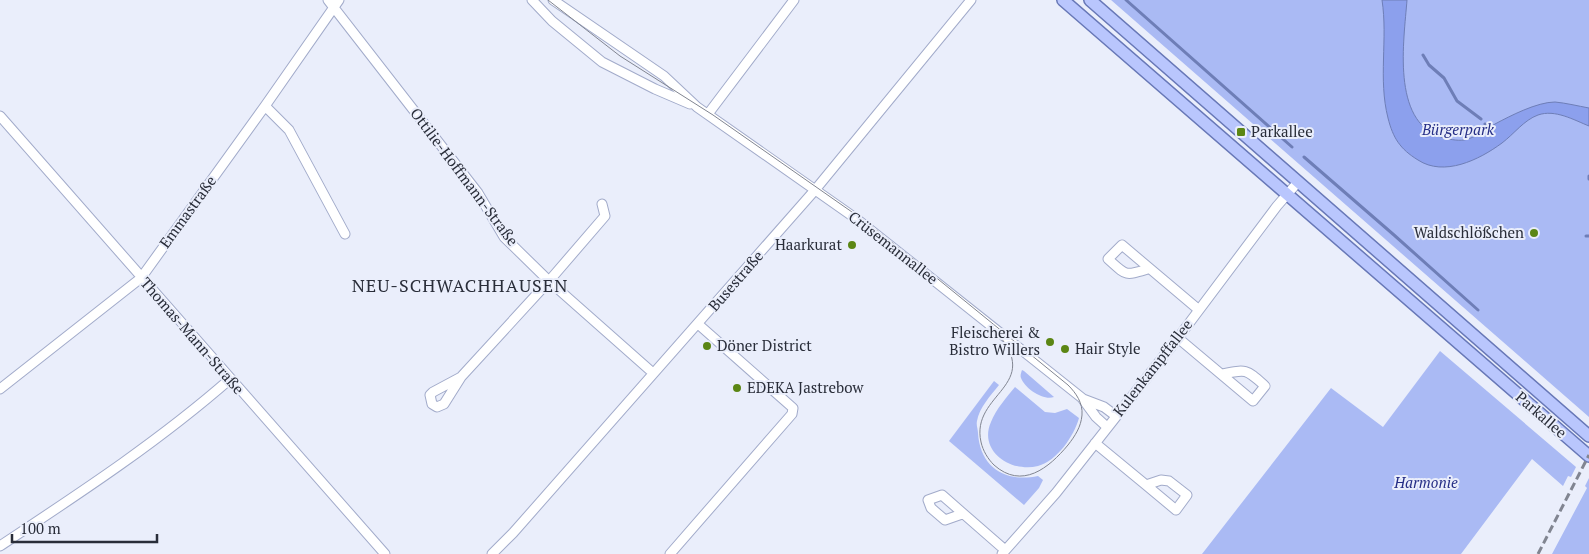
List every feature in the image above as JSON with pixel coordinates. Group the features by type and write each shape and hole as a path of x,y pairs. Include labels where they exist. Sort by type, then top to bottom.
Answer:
{"main road":[{"name":"Parkallee","path":"1063,0 1589,456"},
{"name":"Parkallee","path":"1090,0 1589,436"}],"street":[{"name":"Crüsemannallee","path":"532,0 552,21 602,62 655,89 698,107"},
{"name":"Crüsemannallee","path":"553,0 664,76 698,107 858,220 922,269 1082,398 1096,417 1107,427"},
{"path":"708,114 794,0"},
{"name":"Busestraße","path":"492,554 815,190 971,0"},
{"name":"Emmastraße","path":"0,388 141,278 265,106 334,2"},
{"name":"Ottilie-Hoffmann-Straße","path":"334,2 478,193 504,237 653,373"},
{"path":"265,106 288,130 345,234"},
{"name":"Thomas-Mann-Straße","path":"0,116 384,554"},
{"name":"Kulenkampffallee","path":"962,514 1003,552 1056,493 1178,338 1286,194 1298,182"},
{"path":"460,377 550,281 605,216 602,204"},
{"path":"1148,269 1199,310"},
{"path":"670,554 792,414 793,408 698,324"},
{"path":"1178,338 1222,374"},
{"path":"0,546 127,461 192,412 230,379"},
{"name":"Crüsemannallee","path":"1082,398 1104,407 1116,416"},
{"path":"1095,443 1146,485"}],"green space":[{"name":"Bürgerpark","path":"1111,0 1589,0 1589,417"},
{"name":"Harmonie","path":"1440,351 1576,467 1571,477 1568,476 1563,486 1532,459 1461,554 1202,554 1331,388 1383,427"},
{"path":"1022,370 1054,397 1040,396 1026,386 1021,378"},
{"path":"994,381 999,385 989,397 978,416 977,426 980,445 989,463 996,470 1015,477 1038,476 1043,480 1039,488 1024,505 949,441"},
{"path":"1015,387 1045,412 1055,413 1067,409 1079,418 1064,447 1052,459 1038,466 1017,466 1008,463 993,451 989,442 988,433 993,417"},
{"path":"1589,478 1589,554 1552,554 1587,488 1585,486"}],"shaded area":[{"path":"1382,0 1407,0 1403,57 1404,78 1407,97 1414,114 1425,128 1441,137 1464,140 1476,136 1495,124 1524,110 1540,104 1555,102 1589,108 1589,126 1558,114 1538,115 1528,120 1502,143 1472,160 1450,167 1439,167 1428,165 1418,160 1406,152 1398,142 1388,118 1383,74 1384,15"}],"waterway":[{"path":"1126,0 1292,147"},
{"path":"1423,55 1429,65 1444,78 1457,101 1481,119"},
{"path":"1485,124 1490,132"},
{"path":"1304,157 1478,310"}],"tram line":[{"path":"548,0 620,56 713,115 862,219 1068,385 1080,402 1082,411 1077,431 1061,453 1044,468 1025,476 1015,476 1004,472 994,465 986,455 981,442 980,425 986,412 1010,378 1013,365 1009,350 996,332"}],"railway":[{"path":"1538,554 1589,455"}],"place":[{"name":"Parkallee","path":"1241,132"},
{"name":"Waldschlößchen","path":"1534,233"},
{"name":"Haarkurat","path":"852,245"},
{"name":"Fleischerei & Bistro Willers","path":"1050,342"},
{"name":"Döner District","path":"707,346"},
{"name":"Hair Style","path":"1065,349"},
{"name":"EDEKA Jastrebow","path":"737,388"}],"district":[{"name":"NEU-SCHWACHHAUSEN","path":"460,286"}]}
